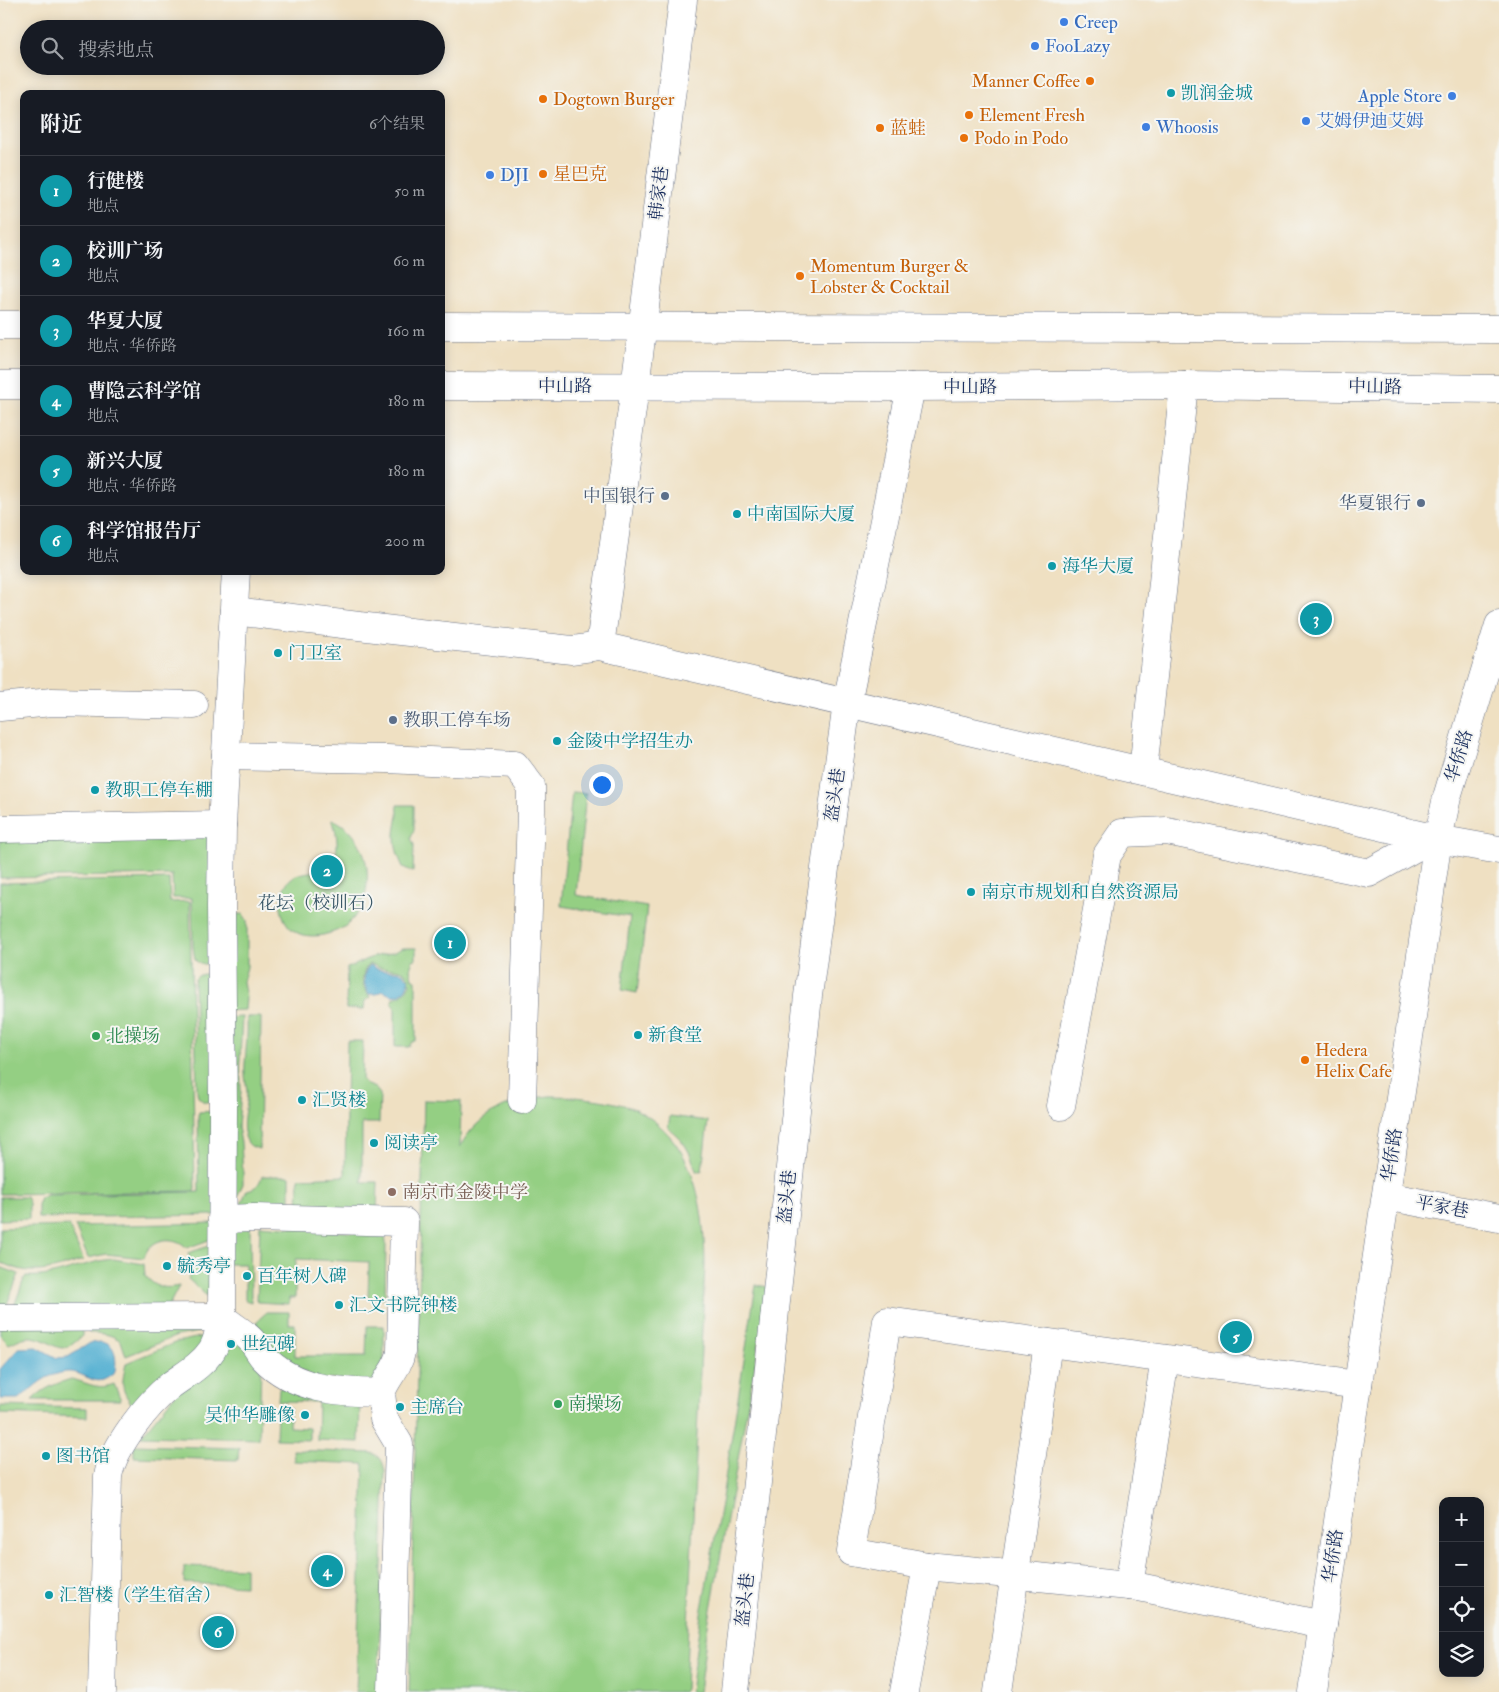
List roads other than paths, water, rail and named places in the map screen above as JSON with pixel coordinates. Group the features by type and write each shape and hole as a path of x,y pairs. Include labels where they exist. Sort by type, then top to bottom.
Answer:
{"main road":[{"name":"韩家巷","path":"600,646 635,387 639,326 683,0"},
{"path":"0,325 20,325"},
{"path":"451,326 1499,330"},
{"path":"0,385 20,385"},
{"path":"1143,771 1184,385"},
{"name":"中山路","path":"445,386 911,387 1184,385 1499,389"},
{"name":"盔头巷","path":"735,1692 808,996 847,703 911,387"},
{"path":"102,1692 107,1486 110,1464 118,1449 157,1397 208,1355 218,1339 222,1316 222,825 236,575"},
{"path":"234,610 572,650 600,646 1435,838 1499,850"},
{"name":"华侨路","path":"1313,1692 1386,1196 1435,838 1499,625"},
{"path":"0,707 52,702 194,705"},
{"path":"226,756 387,759 515,765 531,786 522,1100"},
{"path":"0,829 222,825"},
{"path":"1061,1106 1107,855 1122,833 1167,831 1369,873 1435,838"},
{"name":"平家巷","path":"1386,1196 1499,1218"},
{"path":"222,1219 262,1218 404,1222 400,1361 387,1379 382,1393 384,1420 399,1444 392,1692"},
{"path":"0,1318 222,1316 253,1342 263,1357 285,1375 297,1381 322,1389 342,1392 382,1393"},
{"path":"1323,1625 1130,1586 927,1566 851,1552 887,1321 1358,1386"},
{"path":"998,1692 1048,1343"},
{"path":"1130,1586 1165,1359"},
{"path":"904,1692 927,1566"}],"water":[{"path":"370,965 381,970 403,973 409,980 403,992 396,995 383,991 369,994 364,979 367,968"},
{"path":"100,1342 109,1345 114,1352 116,1362 115,1372 104,1380 96,1380 74,1372 62,1373 46,1378 18,1399 0,1399 0,1369 19,1348 37,1347 57,1358 68,1357 90,1343"}],"place":[{"name":"Creep","path":"1064,22"},
{"name":"FooLazy","path":"1035,46"},
{"name":"Manner Coffee","path":"1090,81"},
{"name":"凯润金城","path":"1171,93"},
{"name":"Apple Store","path":"1452,96"},
{"name":"Dogtown Burger","path":"543,99"},
{"name":"Element Fresh","path":"969,115"},
{"name":"艾姆伊迪艾姆","path":"1306,121"},
{"name":"Whoosis","path":"1146,127"},
{"name":"蓝蛙","path":"880,128"},
{"name":"Podo in Podo","path":"964,138"},
{"name":"星巴克","path":"543,174"},
{"name":"DJI","path":"490,175"},
{"name":"Momentum Burger & Lobster & Cocktail","path":"800,276"},
{"name":"中国银行","path":"665,496"},
{"name":"华夏银行","path":"1421,503"},
{"name":"中南国际大厦","path":"737,514"},
{"name":"海华大厦","path":"1052,566"},
{"name":"华夏大厦","path":"1316,619"},
{"name":"门卫室","path":"278,653"},
{"name":"教职工停车场","path":"393,720"},
{"name":"金陵中学招生办","path":"557,741"},
{"name":"教职工停车棚","path":"95,790"},
{"name":"校训广场","path":"327,871"},
{"name":"南京市规划和自然资源局","path":"971,892"},
{"name":"行健楼","path":"450,943"},
{"name":"新食堂","path":"638,1035"},
{"name":"北操场","path":"96,1036"},
{"name":"Hedera Helix Cafe","path":"1305,1060"},
{"name":"汇贤楼","path":"302,1100"},
{"name":"阅读亭","path":"374,1143"},
{"name":"南京市金陵中学","path":"392,1192"},
{"name":"毓秀亭","path":"167,1266"},
{"name":"百年树人碑","path":"247,1276"},
{"name":"汇文书院钟楼","path":"339,1305"},
{"name":"新兴大厦","path":"1236,1337"},
{"name":"世纪碑","path":"231,1344"},
{"name":"南操场","path":"558,1404"},
{"name":"主席台","path":"400,1407"},
{"name":"吴仲华雕像","path":"305,1415"},
{"name":"图书馆","path":"46,1456"},
{"name":"曹隐云科学馆","path":"327,1571"},
{"name":"汇智楼（学生宿舍）","path":"49,1595"},
{"name":"科学馆报告厅","path":"218,1632"}],"park label":[{"name":"花坛（校训石）","path":"321,903"}]}
